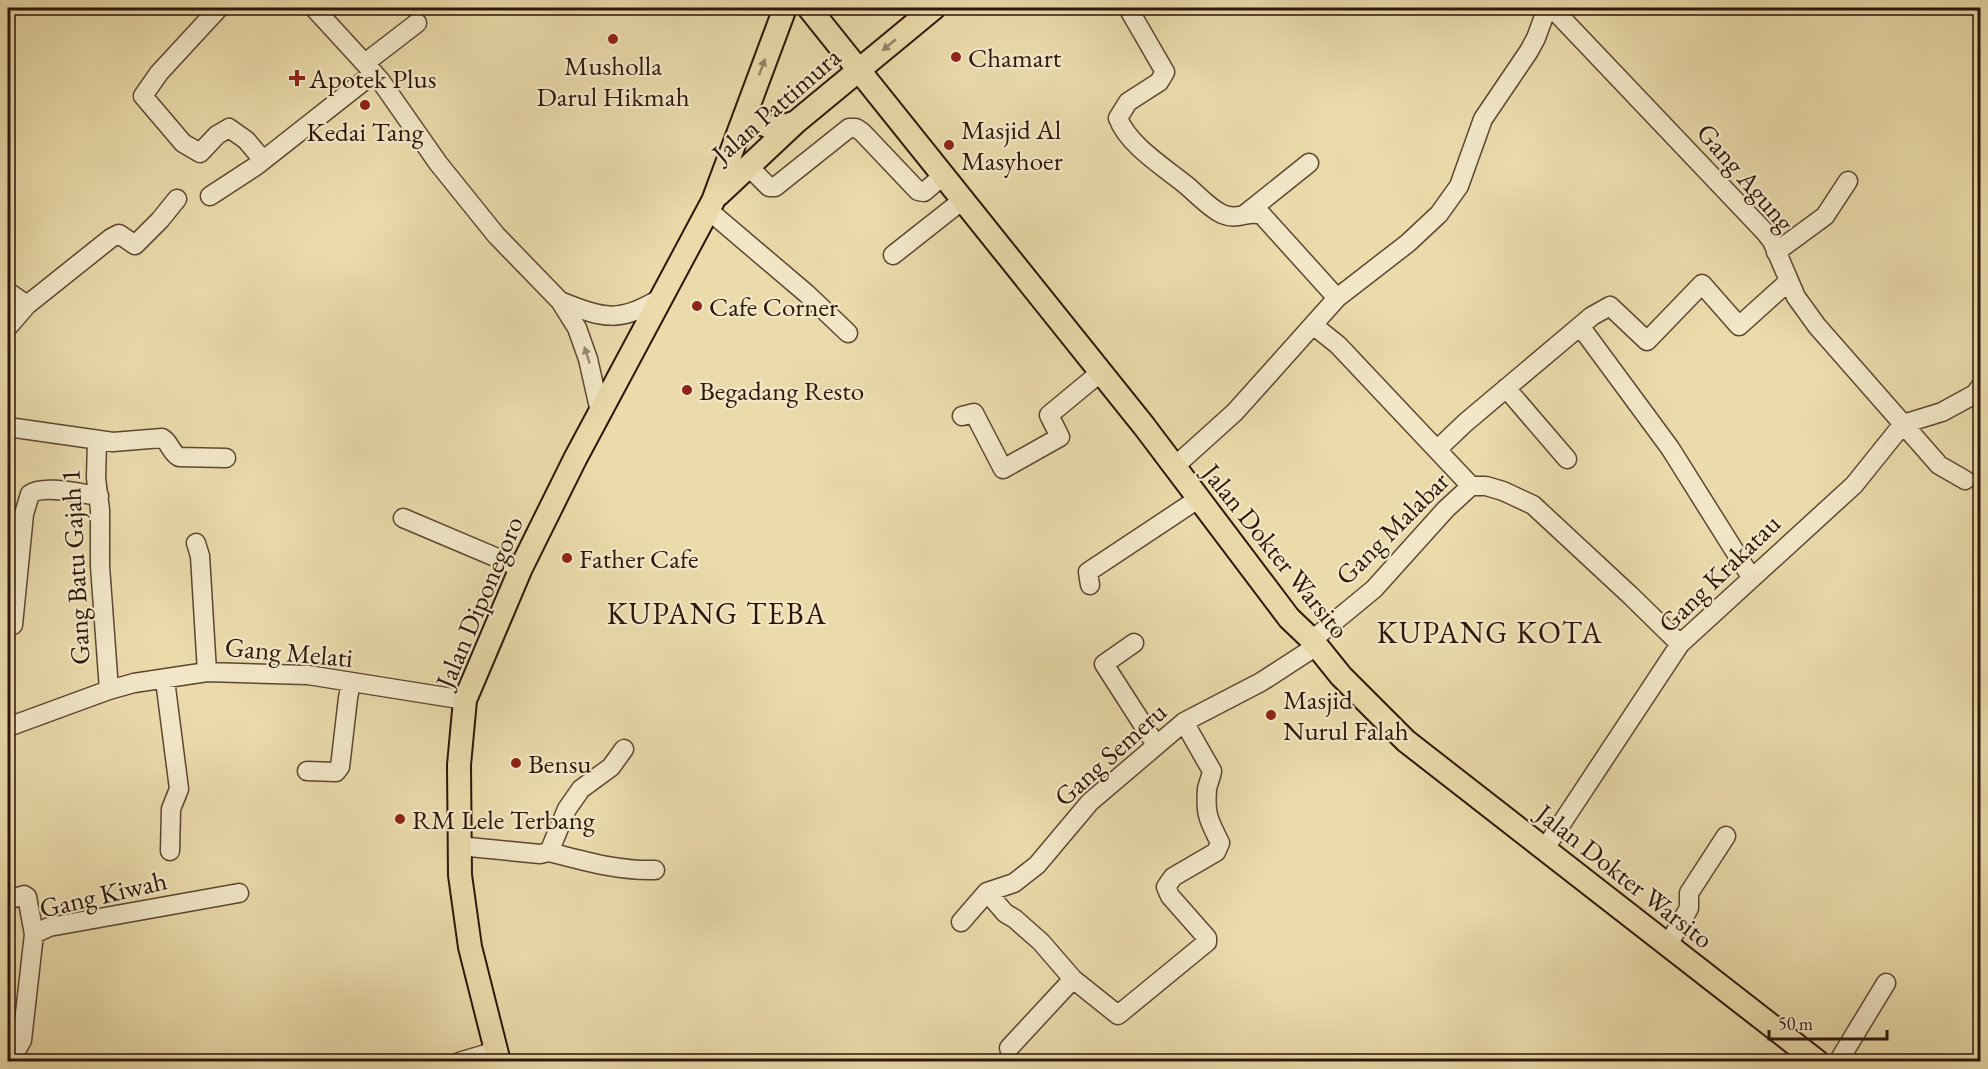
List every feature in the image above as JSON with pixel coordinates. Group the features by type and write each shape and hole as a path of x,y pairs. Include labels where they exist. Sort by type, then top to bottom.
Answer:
{"main road":[{"path":"710,205 784,8"},
{"name":"Jalan Dokter Warsito","path":"809,8 1101,372 1289,618 1341,676 1406,741 1818,1062"},
{"name":"Jalan Pattimura","path":"710,205 796,122 934,8"},
{"path":"747,110 760,123 770,128 796,122"},
{"name":"Jalan Diponegoro","path":"498,1056 470,948 460,874 459,765 465,700 521,568 574,459 710,205"}],"street":[{"path":"219,8 159,73 143,96 183,143 200,153 217,135 229,128 246,140 263,160"},
{"path":"314,8 369,68 438,163 496,235 560,300 577,328 585,349 600,412"},
{"path":"1128,8 1165,72 1164,78 1128,102 1118,118 1121,127 1153,160 1216,210 1235,218 1257,213 1262,215 1337,298"},
{"path":"1174,467 1235,412 1337,298 1408,243 1439,214 1459,186 1483,119 1529,51 1547,8"},
{"name":"Gang Agung","path":"1552,8 1764,231 1796,297 1816,326 1939,465 1965,480"},
{"path":"210,196 263,160 417,23"},
{"path":"748,166 769,187 775,187 849,129 856,128 918,191 924,192 944,175"},
{"path":"1244,215 1309,163"},
{"path":"1776,252 1825,216 1848,181"},
{"path":"893,255 964,199"},
{"path":"8,327 27,305 111,238 118,234 135,245 177,200"},
{"path":"710,205 848,333"},
{"path":"1439,451 1443,444 1465,423 1506,388 1592,316 1610,306 1647,341 1702,284 1738,326 1789,281"},
{"path":"8,292 27,305"},
{"path":"560,300 589,313 617,316 640,310 661,298"},
{"path":"1313,325 1338,345 1471,486"},
{"path":"1580,327 1670,448 1751,577"},
{"path":"962,416 974,413 1003,469 1060,437 1049,415 1101,372"},
{"path":"1902,424 1942,412 1975,394 1980,387"},
{"path":"1506,388 1567,459"},
{"name":"Gang Krakatau","path":"1544,850 1680,644 1854,485 1902,424"},
{"path":"8,427 97,441 162,438 168,442 173,454 179,457 226,458"},
{"name":"Gang Batu Gajah 1","path":"97,441 96,478 99,496 100,566 109,690"},
{"name":"Gang Malabar","path":"1313,643 1374,589 1471,486 1486,486 1503,491 1533,506 1680,644"},
{"path":"13,625 24,514 30,494 40,490 54,490 99,496"},
{"path":"1090,585 1088,572 1198,499"},
{"path":"403,518 521,568"},
{"path":"196,543 200,556 207,672"},
{"path":"1134,643 1104,664 1156,745"},
{"name":"Gang Semeru","path":"961,922 987,892 1014,882 1037,865 1090,802 1184,722 1261,681 1313,643"},
{"name":"Gang Melati","path":"8,727 134,683 207,672 288,673 465,700"},
{"path":"165,680 179,789 171,809 170,851"},
{"path":"307,771 336,772 340,767 351,683"},
{"path":"987,892 1005,914 1020,923 1041,942 1073,979 1118,1015 1207,942 1208,938 1170,896 1166,887 1173,877 1216,852 1220,843 1205,811 1207,788 1212,771 1184,722"},
{"path":"549,852 567,809 581,789 611,767 624,749"},
{"path":"1668,945 1689,908 1689,893 1726,836"},
{"path":"459,846 540,854 549,852 598,865 635,871 655,870"},
{"name":"Gang Kiwah","path":"8,1058 18,1050 22,1040 34,934 49,927 239,893"},
{"path":"8,900 24,895 27,897 34,934"},
{"path":"1009,1048 1073,979"},
{"path":"1838,1062 1886,983"},
{"path":"459,1062 498,1056"}],"place":[{"name":"Musholla Darul Hikmah","path":"613,39"},
{"name":"Chamart","path":"956,57"},
{"name":"Apotek Plus","path":"297,78"},
{"name":"Kedai Tang","path":"365,105"},
{"name":"Masjid Al Masyhoer","path":"949,145"},
{"name":"Cafe Corner","path":"697,306"},
{"name":"Begadang Resto","path":"687,390"},
{"name":"Father Cafe","path":"567,558"},
{"name":"Masjid Nurul Falah","path":"1271,715"},
{"name":"Bensu","path":"516,763"},
{"name":"RM Lele Terbang","path":"400,819"}],"district":[{"name":"KUPANG TEBA","path":"717,613"},
{"name":"KUPANG KOTA","path":"1490,632"}]}
